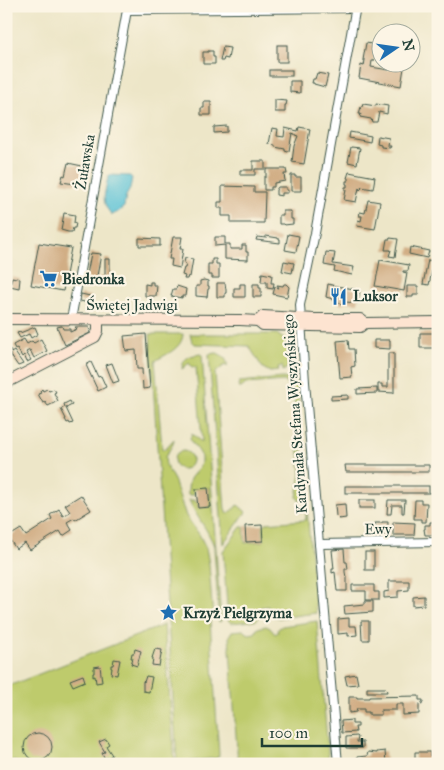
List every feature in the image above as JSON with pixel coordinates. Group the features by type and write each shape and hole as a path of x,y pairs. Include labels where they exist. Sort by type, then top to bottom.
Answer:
{"main road":[{"name":"Świętej Jadwigi","path":"6,320 258,320 263,325 301,322 360,327 365,323 438,322"},
{"path":"6,383 95,337 98,331 98,320"}],"street":[{"path":"240,7 356,7"},
{"name":"Żuławska","path":"71,320 127,10 240,7"},
{"name":"Kardynała Stefana Wyszyńskiego","path":"338,764 300,305 356,7"},
{"name":"Ewy","path":"319,544 438,542"}],"green space":[{"path":"150,334 183,334 177,347 155,361 162,449 165,449 174,439 165,457 166,466 174,480 186,516 206,548 213,619 210,620 219,755 217,758 177,763"},
{"path":"190,334 277,334 293,346 294,362 283,371 282,366 278,367 279,371 270,372 262,367 249,346 195,344"},
{"path":"217,353 222,355 227,362 227,367 225,365 215,373 225,510 228,514 238,505 246,512 223,544 209,354"},
{"path":"202,354 221,621 219,622 214,546 189,500 197,501 198,508 210,507 209,488 194,489 194,495 188,495 190,480 201,464 201,455 190,438 192,434 202,441 196,367 192,367 189,363 182,369 188,357"},
{"path":"283,378 297,383 306,501 299,500 297,497 301,474 294,395 284,381 246,384 241,388 238,386 239,382"},
{"path":"183,451 189,454 192,460 189,466 183,469 177,466 174,460 177,454"},
{"path":"306,510 316,613 279,618 271,614 268,606 261,607 261,616 255,621 231,623 228,620 223,551 241,527 244,527 245,543 264,541 263,526 265,523 306,520"},
{"path":"317,621 329,764 238,764 229,636 232,631 243,630 249,634 255,633 258,628 266,626 275,634 282,626"},
{"path":"164,625 175,764 18,764 14,760 11,762 12,764 6,764 6,687"}],"water":[{"path":"110,175 130,176 132,178 124,207 112,215 105,205 104,198"}],"building":[{"path":"366,43 372,44 372,72 403,72 401,86 359,78 361,65 364,66 365,60 363,60"},
{"path":"277,45 287,45 287,62 277,62"},
{"path":"223,47 230,48 228,59 224,58 223,61 220,61"},
{"path":"213,51 215,64 203,64 203,52"},
{"path":"269,70 292,70 292,76 269,76"},
{"path":"317,73 328,75 325,87 312,83"},
{"path":"290,81 300,81 300,93 290,92"},
{"path":"275,100 287,101 285,112 275,112"},
{"path":"204,102 211,102 211,115 201,115 201,108 204,108"},
{"path":"363,104 388,106 387,114 379,112 377,122 360,117 361,114 359,114"},
{"path":"227,126 227,132 214,133 214,127"},
{"path":"299,127 310,129 304,164 292,162 294,146 298,136 295,134 292,133 288,152 285,149 269,144 272,128 278,129 277,136 284,137 285,128 298,131"},
{"path":"350,132 371,136 370,142 349,138"},
{"path":"378,136 389,138 388,146 391,146 390,148 381,147 381,145 377,144"},
{"path":"351,147 360,148 357,164 348,162"},
{"path":"253,161 265,161 265,169 255,169 255,175 240,175 240,170 253,170"},
{"path":"68,163 87,167 83,185 61,182 63,175 65,176"},
{"path":"266,169 286,169 287,174 284,174 285,181 274,183 274,187 271,187 271,190 264,190"},
{"path":"349,172 375,177 373,189 361,187 360,190 359,188 356,202 344,200"},
{"path":"291,175 301,177 301,191 291,191"},
{"path":"222,186 254,187 254,192 265,192 264,223 231,223 231,216 222,216 222,208 218,208 218,202 222,202"},
{"path":"278,187 286,187 288,193 282,193 282,196 276,195"},
{"path":"368,200 380,202 375,229 357,226 358,220 361,221 362,216 359,216 360,212 365,213"},
{"path":"283,211 291,211 293,224 279,224 279,215 283,215"},
{"path":"64,213 75,215 74,223 76,223 72,232 61,230"},
{"path":"288,234 299,236 296,252 285,250"},
{"path":"266,236 280,239 280,243 256,240 257,237 266,238"},
{"path":"173,237 182,237 180,249 183,249 180,268 171,266 172,259 169,259"},
{"path":"215,237 225,237 225,244 230,244 230,249 242,249 242,245 246,245 248,260 225,259 225,245 215,246"},
{"path":"139,238 160,239 160,246 139,246"},
{"path":"387,239 398,239 395,257 389,256 391,250 385,250"},
{"path":"39,243 71,248 63,291 31,285"},
{"path":"410,247 429,251 427,258 409,254"},
{"path":"326,252 335,253 333,264 354,267 352,275 334,271 335,267 324,265"},
{"path":"91,253 101,254 96,282 86,280"},
{"path":"185,258 193,259 190,277 188,276 187,279 184,279 185,276 182,275 186,264 184,263"},
{"path":"105,259 110,259 110,283 99,284 99,277 105,277"},
{"path":"212,259 216,259 216,264 219,264 219,278 212,278 212,275 208,275 208,264 212,264"},
{"path":"380,260 409,265 408,271 403,271 407,273 404,291 375,286"},
{"path":"428,260 434,261 429,285 423,284"},
{"path":"284,261 294,263 292,273 282,271"},
{"path":"262,273 272,275 271,283 274,283 273,289 267,288 267,282 261,282"},
{"path":"12,277 20,279 19,288 10,286"},
{"path":"200,281 208,281 209,286 207,297 196,296 196,286 200,286"},
{"path":"150,282 153,282 153,285 157,285 156,296 145,296 145,284 150,285"},
{"path":"217,283 225,283 225,297 217,297"},
{"path":"240,284 245,284 245,297 234,297 234,288 240,288"},
{"path":"253,284 259,284 261,297 253,297"},
{"path":"284,284 289,287 287,297 273,294 275,287 279,288 277,285 283,286"},
{"path":"328,284 360,290 358,303 345,302 342,305 338,301 326,297"},
{"path":"177,286 186,289 185,296 182,296 182,298 171,296 173,289 176,289"},
{"path":"407,286 418,286 418,295 407,297"},
{"path":"81,294 90,296 89,303 80,301"},
{"path":"62,326 63,329 70,329 70,332 77,329 75,327 89,327 90,333 65,345 57,327"},
{"path":"35,327 38,334 31,338 29,334 20,338 17,333 20,333"},
{"path":"420,333 438,333 436,348 420,348"},
{"path":"146,334 150,388 143,389 142,369 137,369 136,350 126,351 124,336"},
{"path":"24,339 27,344 41,339 47,351 34,358 30,350 26,352 31,360 27,362 24,355 22,357 13,345"},
{"path":"348,340 349,349 354,349 355,366 351,367 352,377 340,378 337,341"},
{"path":"374,340 390,340 390,349 374,348"},
{"path":"10,349 11,353 14,351 23,364 18,366 7,350"},
{"path":"388,353 394,353 394,393 378,392 378,384 382,384 382,387 388,387"},
{"path":"91,362 98,377 101,376 106,387 98,391 86,365"},
{"path":"112,363 119,381 113,383 106,365"},
{"path":"377,388 377,393 357,394 357,389"},
{"path":"42,389 43,391 47,389 49,391 54,389 58,401 48,406 45,402 43,403 38,394 41,393"},
{"path":"348,395 348,399 331,400 331,396"},
{"path":"70,401 72,405 66,408 73,423 70,424 69,422 67,423 61,409 65,407 64,404"},
{"path":"345,465 429,465 429,472 346,472"},
{"path":"345,486 429,486 429,493 345,493"},
{"path":"208,488 210,507 198,508 196,489"},
{"path":"81,495 91,510 75,520 74,518 67,522 72,530 63,536 60,531 30,550 25,543 16,549 8,537 21,529 26,536 52,519 50,515 59,509 63,516 70,512 65,505"},
{"path":"359,500 375,500 375,508 359,508"},
{"path":"388,500 405,500 404,513 402,513 402,505 392,505 391,514 387,514"},
{"path":"415,500 427,503 426,522 421,522 421,519 414,519"},
{"path":"345,504 346,518 339,519 336,516 335,505"},
{"path":"388,522 387,535 376,535 375,523"},
{"path":"393,522 415,523 414,535 393,535"},
{"path":"430,522 434,522 434,525 437,525 437,535 425,535 425,525 430,525"},
{"path":"262,525 263,541 246,542 245,526"},
{"path":"344,549 345,562 347,562 348,569 345,569 347,591 337,591 335,572 332,573 332,569 334,569 332,550"},
{"path":"365,552 374,552 374,570 365,570"},
{"path":"389,581 409,581 409,590 398,591 398,597 384,598 384,592 389,591"},
{"path":"352,585 374,585 374,592 379,592 379,600 366,600 366,591 352,591"},
{"path":"424,596 424,605 413,606 413,597"},
{"path":"365,601 373,601 373,612 345,614 344,606 365,604"},
{"path":"349,618 349,626 356,626 357,635 348,636 348,633 338,634 338,619"},
{"path":"361,621 369,621 369,640 362,640"},
{"path":"135,649 141,651 137,666 131,664 132,653 134,653"},
{"path":"155,649 162,650 159,666 152,665"},
{"path":"114,659 120,660 117,675 111,674 111,665 113,665"},
{"path":"100,666 102,682 96,683 95,676 93,677 94,667"},
{"path":"356,674 358,684 347,685 345,676"},
{"path":"83,675 85,681 73,686 70,680"},
{"path":"146,676 152,677 149,692 143,691 143,681"},
{"path":"367,688 386,688 387,692 367,692"},
{"path":"419,696 419,700 423,700 423,702 422,705 419,704 419,714 403,715 403,704 396,704 396,710 381,710 381,715 369,715 369,712 364,712 364,709 357,709 356,712 349,713 349,697"},
{"path":"352,720 352,724 358,724 358,727 355,727 356,732 342,733 341,721"},
{"path":"38,733 48,737 52,747 48,757 38,761 28,757 24,747 28,737"},
{"path":"357,736 357,742 363,742 363,748 346,748 346,737"},
{"path":"106,739 109,744 106,746 112,755 105,759 102,753 105,752 99,742"},
{"path":"385,751 386,764 368,762 368,764 357,764 357,757 367,756 368,752 377,753"},
{"path":"415,752 430,752 430,756 436,756 436,764 415,763"}],"place":[{"name":"Biedronka","path":"48,279"},
{"name":"Luksor","path":"339,296"},
{"name":"Krzyż Pielgrzyma","path":"169,613"}]}
